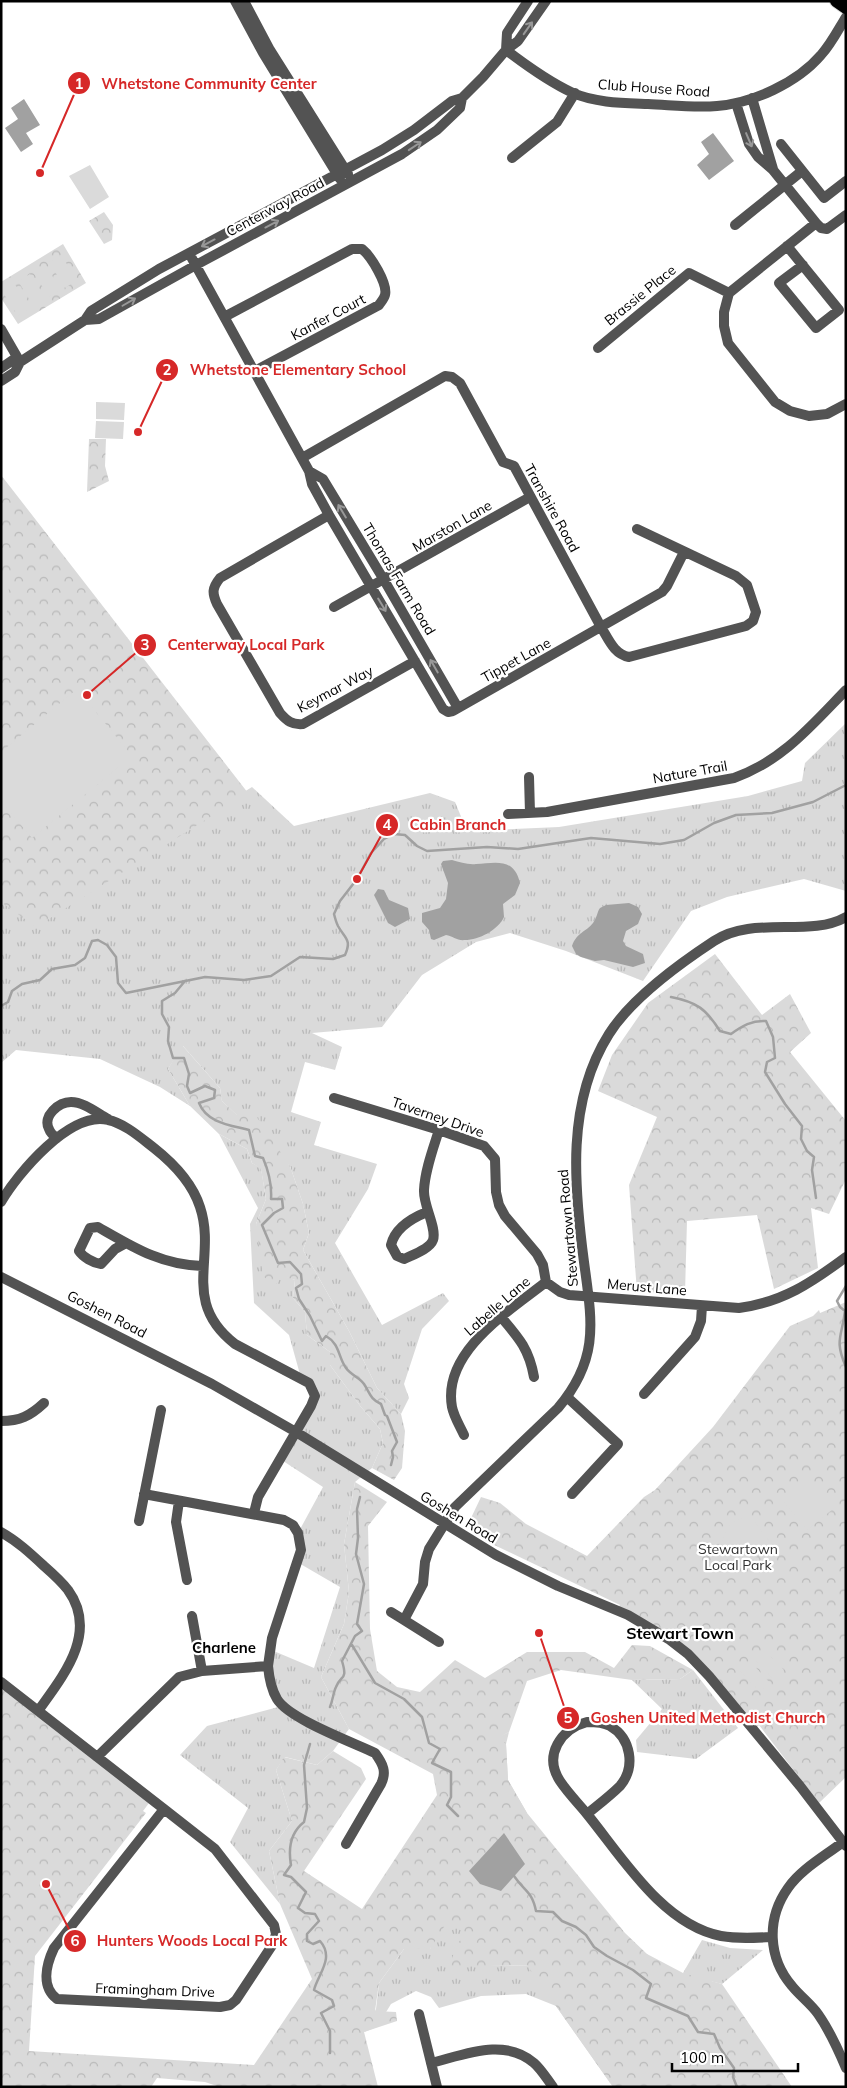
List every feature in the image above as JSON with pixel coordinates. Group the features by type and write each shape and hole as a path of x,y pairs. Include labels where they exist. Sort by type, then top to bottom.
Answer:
{"main road":[{"path":"836,1 846,8"}],"street":[{"path":"235,1 263,53 348,183"},
{"path":"244,1 270,50 341,172"},
{"name":"Centerway Road","path":"506,50 507,33 528,1"},
{"name":"Centerway Road","path":"86,320 91,311 189,253 341,172 414,130 452,101 462,98 506,50 518,41 546,1"},
{"name":"Club House Road","path":"506,50 575,94 605,101 700,107 736,103 774,90 807,68 831,42 846,17"},
{"path":"512,158 557,122 575,94"},
{"name":"Centerway Road","path":"1,381 15,372 20,362 86,320 100,319 196,264 402,154 437,130 460,108 462,98"},
{"path":"752,98 773,170"},
{"path":"736,103 749,144 758,157 773,170 816,223 821,228 827,229 846,215"},
{"path":"781,144 824,198 846,181"},
{"path":"735,224 802,171"},
{"path":"816,223 729,294 724,312 728,343 774,402 790,411 809,416 826,414 846,404"},
{"path":"787,246 803,265 839,310 816,328 780,283 803,265"},
{"name":"Kanfer Court","path":"226,316 352,249 362,249 369,255 386,288 385,297 378,305 255,370"},
{"name":"Thomas Farm Road","path":"189,253 226,316 309,470 312,484 443,709"},
{"name":"Brassie Place","path":"598,348 689,273 729,294"},
{"path":"1,329 20,362"},
{"name":"Centerway Road","path":"1,368 13,360 20,362"},
{"name":"Transhire Road","path":"302,458 445,376 452,377 460,383 503,462 514,466 601,627 620,655 629,657 746,626 753,621 756,612 747,585 736,576 637,529"},
{"name":"Thomas Farm Road","path":"309,470 322,478 458,708"},
{"name":"Marston Lane","path":"334,608 530,497"},
{"name":"Keymar Way","path":"330,515 220,578 213,586 213,595 217,604 275,705 287,721 294,725 303,724 415,661"},
{"path":"601,627 662,592 684,552"},
{"name":"Tippet Lane","path":"443,709 448,712 458,708 601,627"},
{"name":"Nature Trail","path":"508,814 547,812 734,778 755,771 789,747 846,690"},
{"path":"529,777 530,813"},
{"name":"Stewartown Road","path":"404,1620 423,1584 426,1555 455,1507 567,1397 584,1369 590,1346 592,1323 578,1214 576,1162 578,1126 583,1095 591,1070 609,1034 628,1010 673,971 716,940 734,932 772,926 814,927 846,917"},
{"name":"Taverney Drive","path":"334,1098 474,1141 484,1146 492,1154 497,1165 496,1192 499,1205 505,1216 538,1254 543,1265 546,1282"},
{"path":"56,1138 48,1128 48,1120 52,1112 60,1105 70,1102 80,1104 142,1139 176,1166 192,1189 200,1205 205,1224 206,1240 202,1266 207,1308 225,1336 234,1344 309,1383 313,1388 315,1396 311,1406 258,1496 254,1513"},
{"path":"2,1198 28,1165 56,1138 78,1124 108,1119"},
{"path":"427,1212 408,1222 398,1230 391,1245 397,1256 404,1259 431,1244 434,1232 427,1212 424,1192 430,1157 439,1130"},
{"path":"126,1243 115,1249 101,1264 82,1255 79,1251 90,1228 94,1226 163,1261 183,1266 202,1266"},
{"name":"Merust Lane","path":"588,1296 739,1308 768,1302 791,1294 846,1258"},
{"name":"Goshen Road","path":"1,1276 186,1370 296,1432 496,1555 558,1586 628,1615 670,1640 688,1654 709,1676 800,1786 844,1844"},
{"path":"546,1282 555,1290 569,1296 588,1296"},
{"name":"Labelle Lane","path":"464,1435 452,1405 455,1371 469,1348 501,1317 546,1282"},
{"name":"Merust Lane","path":"644,1394 695,1337 701,1321 702,1306"},
{"path":"501,1317 524,1343 531,1361 534,1377"},
{"path":"567,1397 618,1444 572,1494"},
{"path":"1,1421 17,1421 32,1414 44,1403"},
{"path":"139,1521 161,1410"},
{"path":"144,1494 254,1513 289,1522 298,1533 301,1550 272,1638 268,1666 270,1679 277,1700 289,1712 375,1753 382,1762 385,1775 346,1844"},
{"path":"179,1501 176,1522 187,1580"},
{"path":"1,1532 15,1540 68,1590 76,1604 80,1620 78,1646 69,1669 38,1711"},
{"path":"392,1612 439,1642"},
{"path":"192,1616 202,1670"},
{"path":"97,1757 172,1682 202,1670 268,1666"},
{"name":"Framingham Drive","path":"1,1682 164,1809 215,1849 274,1925 276,1934 272,1944 236,2000 230,2005 220,2007 58,1999 50,1994 47,1987 48,1959 54,1948 164,1809"},
{"path":"587,1814 620,1785 628,1772 630,1763 628,1749 622,1736 609,1725 602,1723 587,1722 574,1726 563,1735 555,1748 554,1758 557,1774 587,1814 656,1898 678,1918 720,1936 740,1938 771,1937"},
{"path":"844,1844 800,1875 788,1888 776,1909 771,1937 775,1957 784,1974 791,1985 817,2012 834,2040 846,2068"},
{"path":"419,2014 437,2087"},
{"path":"431,2063 492,2048 512,2051 534,2063 553,2087"}],"green space":[{"path":"90,165 109,197 90,209 69,176"},
{"path":"104,212 113,225 112,240 104,244 89,221"},
{"path":"63,244 86,283 18,324 1,298 1,282"},
{"path":"61,255 77,280 65,288 49,262"},
{"path":"45,264 61,290 49,297 33,272"},
{"path":"30,274 46,299 34,307 18,281"},
{"path":"14,283 30,309 18,316 2,291"},
{"path":"96,402 125,403 124,420 96,419"},
{"path":"96,421 124,422 123,439 95,438"},
{"path":"89,439 106,439 105,466 109,481 87,492"},
{"path":"1,475 248,793 36,927 1,902"},
{"path":"1,572 8,573 9,589 7,612 1,636"},
{"path":"77,689 132,756 32,838 1,801 1,752"},
{"path":"846,723 846,891 804,879 727,897 691,911 643,981 566,951 510,933 476,942 422,975 382,1027 312,1033 342,1047 335,1070 305,1062 291,1112 321,1122 314,1145 377,1164 368,1189 335,1243 382,1325 443,1293 449,1301 422,1329 404,1384 409,1398 401,1414 377,1388 349,1331 303,1250 309,1233 303,1204 290,1166 222,1101 220,1088 183,1046 168,1069 190,1106 160,1087 100,1059 16,1050 1,1063 1,875 52,911 252,787 294,826 430,793 455,802 467,831 559,827 748,796 802,781 805,763"},
{"path":"715,954 762,1015 790,994 811,1033 790,1052 846,1121 846,1179 829,1214 811,1208 818,1268 774,1289 757,1215 687,1221 685,1293 637,1292 629,1185 657,1117 598,1091 612,1055 648,1003"},
{"path":"182,1045 220,1088 222,1101 237,1115 256,1116 290,1166 303,1204 309,1233 303,1250 349,1331 377,1388 401,1414 405,1431 402,1468 394,1480 372,1468 383,1443 380,1429 330,1365 330,1352 307,1335 305,1312 293,1298 295,1280 282,1276 275,1286 263,1276 256,1224 266,1199 261,1169 252,1163 247,1149 219,1134 190,1106 168,1069"},
{"path":"219,1134 247,1149 252,1163 261,1168 266,1199 256,1224 282,1275 295,1280 293,1298 305,1312 307,1335 330,1352 330,1365 380,1429 383,1443 372,1468 355,1482 344,1544 349,1592 344,1624 321,1677 349,1729 333,1751 317,1765 285,1757 276,1770 292,1821 269,1851 280,1904 230,1842 248,1808 180,1755 207,1726 282,1706 277,1700 269,1649 314,1668 340,1587 297,1562 298,1533 323,1487 280,1459 315,1396 301,1378 289,1335 254,1303 250,1224 258,1208"},
{"name":"Stewartown Local Park","path":"846,1302 846,1777 819,1803 759,1725 755,1729 696,1660 617,1608 620,1605 488,1542 471,1518 481,1497 500,1503 526,1524 587,1556 644,1497 655,1490 713,1427 790,1326 813,1316 819,1310 820,1313"},
{"path":"809,1479 833,1509 807,1530 782,1500"},
{"path":"355,1482 387,1502 368,1526 370,1629 377,1671 397,1687 420,1692 455,1660 485,1678 527,1652 585,1652 614,1668 632,1645 650,1646 693,1670 680,1679 632,1680 561,1670 527,1681 509,1732 498,1738 506,1744 508,1780 527,1813 625,1933 647,1954 683,1973 722,1984 792,2087 613,2087 527,1965 450,1967 456,1945 467,1933 447,1922 430,1949 404,1949 379,1983 375,2011 396,2012 397,2021 364,2032 378,2087 220,2087 205,2082 157,2078 151,2087 1,2087 1,1692 5,1686 152,1799 143,1811 146,1813 35,1956 29,2051 254,2065 312,1979 280,1904 269,1851 292,1821 276,1770 284,1757 317,1765 333,1751 361,1768 366,1779 304,1871 362,1909 437,1795 433,1774 349,1729 321,1677 344,1624 349,1592 344,1544"},
{"path":"742,1518 753,1519 772,1545 742,1568 733,1564 727,1558 722,1544 728,1529 734,1522"},
{"path":"763,1649 784,1670 774,1680 753,1658"},
{"path":"750,1661 770,1683 760,1692 740,1671"},
{"path":"693,1670 738,1728 696,1759 637,1752 636,1740 662,1709 632,1680 680,1679"},
{"path":"509,1732 506,1744 508,1780 527,1813 480,1884 466,1966 536,1965 613,2087 556,2006 526,1994 481,1996 439,2008 431,1997 416,1991 391,2004 377,2027 364,2032 376,2009 379,1983 404,1949 430,1949 496,1738"},
{"path":"702,1940 730,1948 763,1950 722,1984 710,1981 689,1992 683,1973"}],"shaded area":[{"path":"24,99 40,125 26,133 33,144 21,152 5,128 18,119 11,108"},
{"path":"713,133 734,161 709,180 697,165 709,154 701,142"},
{"path":"452,860 470,864 503,863 513,869 520,883 515,895 503,904 504,917 493,930 470,940 460,940 446,935 434,940 431,939 429,930 422,922 422,913 440,908 446,899 448,883 441,864 443,861"},
{"path":"378,889 384,890 389,900 408,908 410,919 395,927 388,923 374,895"},
{"path":"629,903 638,907 642,914 638,924 626,931 623,941 626,946 643,954 645,963 633,967 604,960 595,961 576,954 572,946 574,941 593,923 600,908 606,905"},
{"path":"504,1833 525,1864 501,1891 480,1884 469,1871"}],"waterway":[{"path":"1,1006 8,1002 12,991 22,984 40,980 52,969 75,965 85,958 92,941 98,940 107,945 116,957 118,983 126,993 205,977 244,980 271,976 300,957 333,959 345,955 348,942 338,926 334,914 340,901 357,879 371,853 384,839 394,834 405,835 417,846 427,851 487,847 518,849 591,838 660,844 684,840 714,823 736,815 772,813 813,802 846,785"},
{"path":"185,981 175,993 162,1001 162,1014 169,1027 168,1041 173,1058 184,1058 189,1074 187,1086 190,1093 205,1086 215,1090 214,1098 199,1103 208,1115 227,1125 249,1130 255,1156 263,1158 267,1168 271,1199 282,1199 283,1208 274,1213 262,1225 278,1263 290,1262 301,1274 302,1284 296,1288 299,1299 322,1341 326,1336 331,1339 346,1368 362,1382 372,1398 381,1404 397,1442 392,1451 391,1465"},
{"path":"671,997 694,1004 710,1017 720,1031 731,1034 747,1024 756,1021 766,1021 773,1037 775,1058 767,1062 765,1072 785,1104 802,1126 801,1139 807,1151 814,1157 812,1170 816,1198"},
{"path":"846,1286 837,1301 845,1311 840,1351 846,1367"},
{"path":"330,1707 335,1689 344,1675 342,1661 355,1636 362,1631 357,1624 364,1584 356,1554 358,1538 357,1509 360,1497"},
{"path":"352,1645 375,1683 404,1699 422,1717 429,1743 440,1749 432,1763 451,1772 451,1797 447,1805 458,1816"},
{"path":"310,1744 304,1765 307,1808 304,1822 299,1826 291,1841 291,1865 284,1875 291,1877 306,1892 298,1908 305,1913 315,1914 319,1921 307,1934 307,1941 313,1944 320,1941 326,1954 326,1960 314,1990 332,2000 334,2006 321,2013 330,2031 330,2053"},
{"path":"514,1876 530,1895 536,1911 553,1912 562,1921 576,1927 586,1935 594,1947 633,1970 651,1984 646,1998 688,2016 698,2032 714,2034 720,2048 734,2068 733,2077 737,2087"}],"place":[{"name":"Whetstone Community Center","path":"40,173"},
{"name":"Whetstone Elementary School","path":"138,432"},
{"name":"Centerway Local Park","path":"87,695"},
{"name":"Cabin Branch","path":"357,879"},
{"name":"Goshen United Methodist Church","path":"539,1633"},
{"name":"Hunters Woods Local Park","path":"46,1884"}],"district":[{"name":"Stewart Town","path":"680,1633"},
{"name":"Charlene","path":"224,1648"}]}
